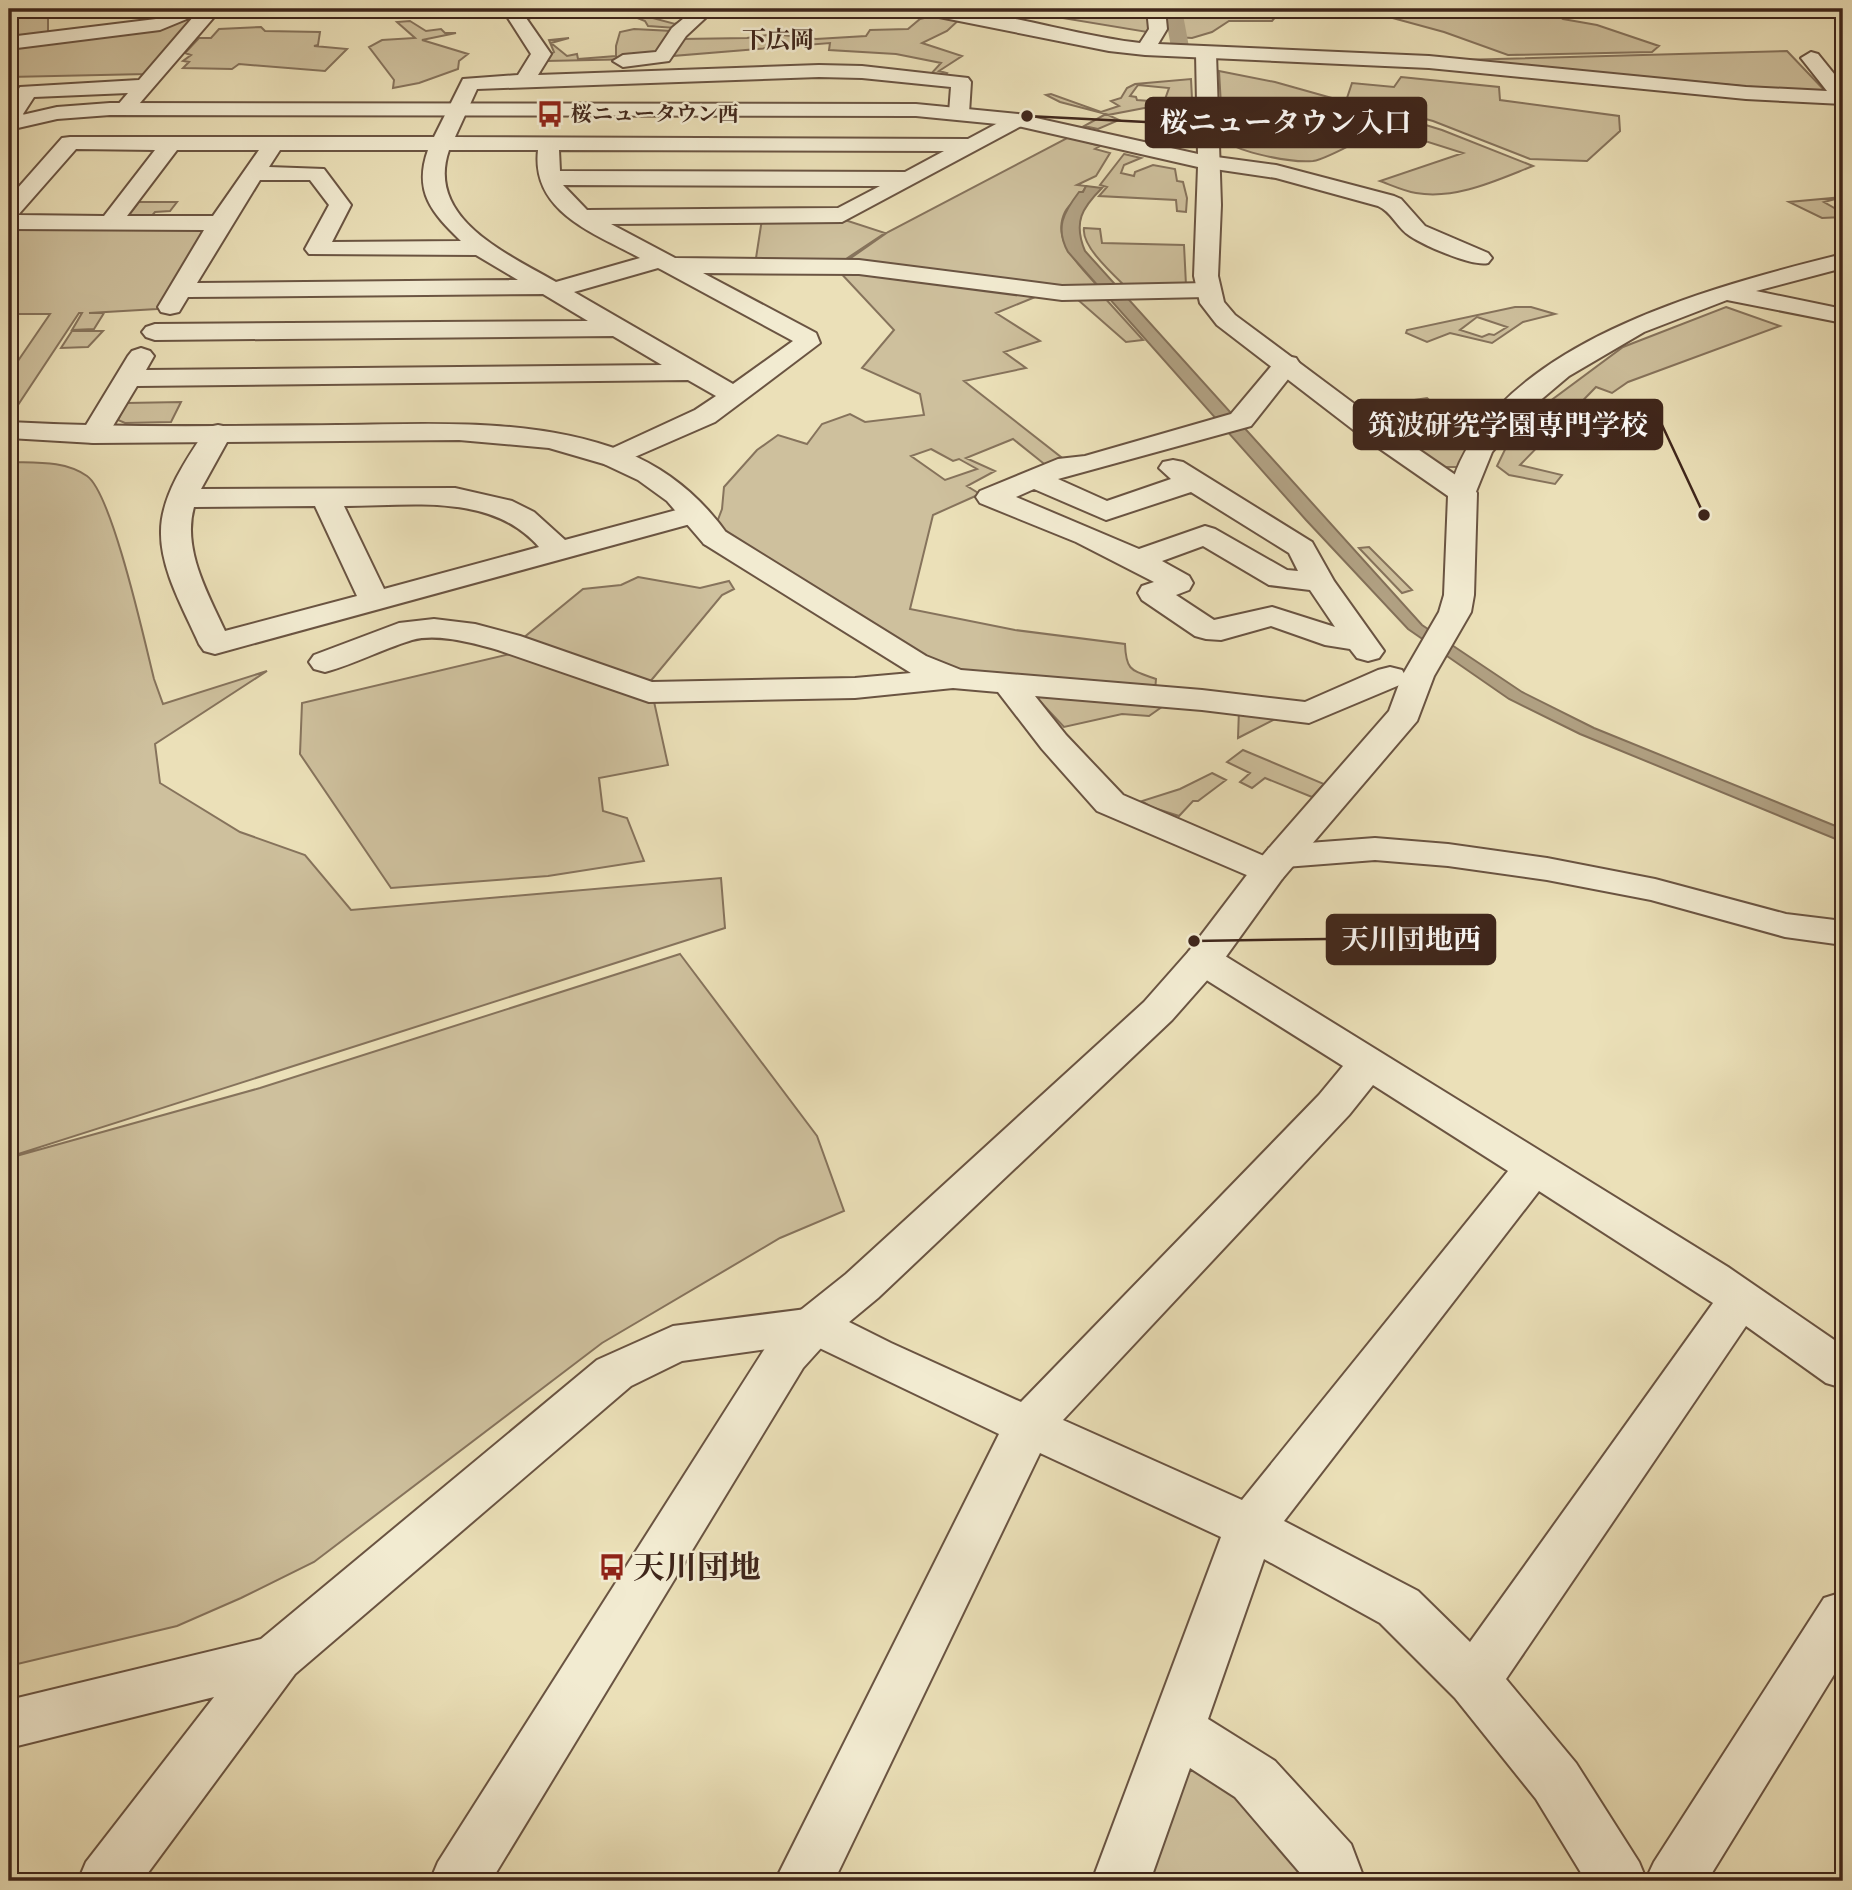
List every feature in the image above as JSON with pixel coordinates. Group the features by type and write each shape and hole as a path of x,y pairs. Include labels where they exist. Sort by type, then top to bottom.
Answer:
{"street":[{"path":"9,43 160,24 195,9"},
{"path":"125,109 187,39 206,12 212,9"},
{"path":"524,81 541,54 515,15 546,9"},
{"path":"535,64 660,59 679,32 706,9"},
{"path":"929,9 1145,50 1429,62 1746,93 1843,98"},
{"path":"1145,50 1158,29 1156,9"},
{"path":"1206,53 1209,162 1207,290 1212,303 1226,320 1370,429 1462,493"},
{"path":"1811,58 1843,98"},
{"path":"733,395 616,328 555,287 481,247 444,212 434,188 433,166 470,83 838,71 961,82 959,113"},
{"path":"694,145 712,74"},
{"path":"143,86 27,91 12,116 13,122 65,112 125,109 959,113 1018,120 1174,157 1240,163 1312,179 1393,204 1417,231 1480,258"},
{"path":"581,217 842,215 1018,120"},
{"path":"9,212 70,143 973,145"},
{"path":"110,223 171,143"},
{"path":"94,435 220,223 274,144"},
{"path":"549,144 548,178 562,200 581,217 807,338 807,343 705,416 614,458"},
{"path":"254,173 316,174 340,205 317,249 481,247"},
{"path":"548,178 910,179"},
{"path":"9,222 220,223"},
{"path":"459,1881 786,1355 814,1325 862,1286 1158,1011 1203,960 1276,863 1405,714 1421,659 1455,612 1459,595 1462,493 1468,470 1499,420 1538,386 1613,336 1668,311 1723,292 1843,261"},
{"path":"180,290 555,287 663,262 859,267 1062,293 1207,290"},
{"path":"1723,292 1843,316"},
{"path":"155,332 616,328"},
{"path":"1287,364 1232,423 1087,464 1068,465 990,497 1056,520 1178,583 1153,593 1206,629 1221,630 1272,616 1336,638 1358,640 1421,659"},
{"path":"128,378 697,372"},
{"path":"9,430 94,435 426,431 504,434 551,440 614,458 662,484 705,526 915,663 955,679"},
{"path":"218,433 184,498 176,519 174,539 197,604 215,644 558,550 705,526"},
{"path":"1142,448 1301,548 1319,582 1358,640"},
{"path":"1034,479 1106,511 1194,481"},
{"path":"184,498 438,495 476,500 502,507 524,518 541,531 558,550"},
{"path":"325,496 374,600"},
{"path":"1138,560 1205,535 1280,579 1319,582"},
{"path":"325,662 410,630 434,629 475,634 509,643 649,692 855,688 955,679 1202,700 1309,713 1421,659"},
{"path":"1009,685 1054,742 1110,803 1276,863 1375,849 1448,855 1547,869 1656,890 1785,925 1843,933"},
{"path":"1203,960 1740,1299 1843,1370"},
{"path":"804,1881 1028,1426 1334,1105 1367,1065"},
{"path":"1121,1881 1250,1527 1534,1168"},
{"path":"1474,1681 1740,1299"},
{"path":"107,1881 276,1658 614,1373 673,1344 814,1325 874,1356 1250,1527 1399,1607 1474,1681 1556,1781 1618,1881"},
{"path":"1675,1881 1843,1614"},
{"path":"9,1724 276,1658"},
{"path":"1177,1729 1255,1779 1330,1863 1336,1881"}],"shaded area":[{"path":"9,9 82,9 48,15 48,37 9,41"},
{"path":"204,9 147,74 9,77 9,45 179,21"},
{"path":"615,9 667,9 696,14 676,28 648,26 645,21","holes":["667,9 691,16 675,24 645,16"]},
{"path":"1009,9 1147,9 1151,24 1147,32"},
{"path":"1162,9 1548,9 1563,19 1597,25 1659,46 1652,52 1508,55 1444,32 1389,17 1278,14 1272,21 1229,21 1212,32 1192,38 1175,37"},
{"path":"941,14 963,16 947,31 922,43 962,56 939,71 947,73 944,77 930,75 941,63 896,54 829,50 830,43 672,56 681,39 747,38 774,34 816,39 866,36 870,30 908,29 920,19"},
{"path":"410,21 426,31 441,29 445,33 456,33 422,40 468,54 459,61 458,69 419,83 393,88 394,80 369,47 382,40 415,38 397,22"},
{"path":"261,27 265,31 320,32 318,45 314,46 347,49 325,71 239,64 232,69 183,68 189,62 183,61 191,55 185,53 199,38 211,38 219,29"},
{"path":"634,29 672,31 660,53 640,59 546,61 546,57 554,52 549,40 569,38 551,43 567,56 577,54 578,59 616,56 620,32"},
{"path":"1787,51 1828,94 1459,60"},
{"path":"1219,71 1275,82 1403,118 1442,130 1533,166 1491,183 1446,194 1431,194 1411,192 1380,181 1463,153 1384,128 1313,161 1254,153 1223,140"},
{"path":"1401,77 1499,87 1500,100 1619,116 1620,131 1587,161 1530,159 1433,121 1347,98 1352,83 1394,87"},
{"path":"1191,79 1192,99 1108,115 1119,120 1098,129 1084,126 1106,114 1060,102 1046,95 1051,94 1101,112 1119,106 1111,101 1121,98 1127,88 1135,84","holes":["1138,85 1169,88 1164,102 1137,100 1136,97 1130,96"]},
{"path":"1069,137 1100,146 1095,149 1110,153 1096,176 1077,185 1086,186 1067,208 1062,223 1062,234 1070,254 1100,289 1059,289 845,262 888,232"},
{"path":"1124,154 1141,158 1124,165 1121,173 1134,176 1135,172 1153,165 1175,169 1177,181 1183,182 1187,198 1186,212 1177,211 1176,200 1099,196 1107,187 1100,185"},
{"path":"1086,186 1102,188 1089,202 1082,216 1080,232 1085,251 1422,625 1522,692 1594,728 1843,829 1843,842 1580,734 1509,699 1408,629 1306,520 1068,252 1062,235 1063,221 1073,200"},
{"path":"1843,197 1824,202 1843,213 1843,217 1822,218 1789,202"},
{"path":"139,202 177,202 170,211 155,212 150,218 129,215"},
{"path":"762,219 845,220 885,233 843,261 756,258"},
{"path":"9,226 198,226 206,231 157,309 89,313 104,313 94,329 72,330 82,313 79,313 10,417 9,374 50,314 9,314"},
{"path":"1084,228 1100,229 1102,243 1184,245 1186,285 1129,290 1093,253"},
{"path":"836,268 1045,293 996,313 1040,341 1004,352 1026,368 964,381 1066,461 1048,467 1013,439 966,458 995,471 967,486 980,494 933,515 910,609 1015,630 1125,644 1129,665 1135,671 1156,679 1155,691 970,673 919,656 714,530 722,509 724,487 757,450 778,435 807,444 822,424 850,414 865,422 924,415 920,394 862,368 894,330","holes":["931,449 953,461 959,459 977,469 945,480 911,456"]},
{"path":"1103,296 1143,340 1126,342 1077,299"},
{"path":"1515,307 1531,307 1555,314 1523,322 1492,343 1450,333 1427,342 1406,333 1407,330","holes":["1477,317 1507,327 1494,335 1482,337 1460,330"]},
{"path":"1726,307 1780,326 1628,382 1612,393 1596,387 1520,465 1562,475 1555,484 1509,475 1497,466 1513,433 1534,413 1623,347"},
{"path":"72,331 103,331 88,347 61,348"},
{"path":"1427,398 1442,412 1481,425 1473,435 1460,467 1436,467 1379,422 1368,407","holes":["1433,412 1474,423 1462,435 1441,431 1438,433 1408,421 1415,414 1429,417"]},
{"path":"181,402 171,422 125,423 118,420 126,403"},
{"path":"9,462 49,463 69,467 87,476 97,488 117,538 163,704 267,671 155,744 160,783 240,832 305,855 351,910 721,878 725,928 9,1157"},
{"path":"1369,547 1412,590 1402,593 1359,548"},
{"path":"638,577 700,588 729,581 734,589 722,595 649,683 522,639 583,589 621,585"},
{"path":"514,653 603,687 653,697 668,765 599,778 603,811 627,818 644,861 548,876 391,888 300,754 302,703"},
{"path":"1034,695 1166,704 1149,716 1122,714 1064,727"},
{"path":"1239,709 1283,715 1238,738"},
{"path":"1243,750 1324,784 1312,797 1265,778 1252,788 1240,782 1250,773 1227,762"},
{"path":"1212,773 1226,780 1198,801 1193,801 1179,816 1151,807 1142,801 1180,789"},
{"path":"680,954 817,1136 844,1211 780,1238 602,1343 314,1562 177,1626 9,1666 9,1158 260,1088"},
{"path":"1210,1768 1308,1865 1316,1881 1149,1881 1186,1771"}],"waterway":[{"path":"1173,9 1180,47"}],"place":[{"name":"桜ニュータウン西","path":"550,114"},
{"name":"桜ニュータウン入口","path":"1027,116"},
{"name":"筑波研究学園専門学校","path":"1704,515"},
{"name":"天川団地西","path":"1194,941"},
{"name":"天川団地","path":"612,1567"}],"district":[{"name":"下広岡","path":"778,40"}]}
